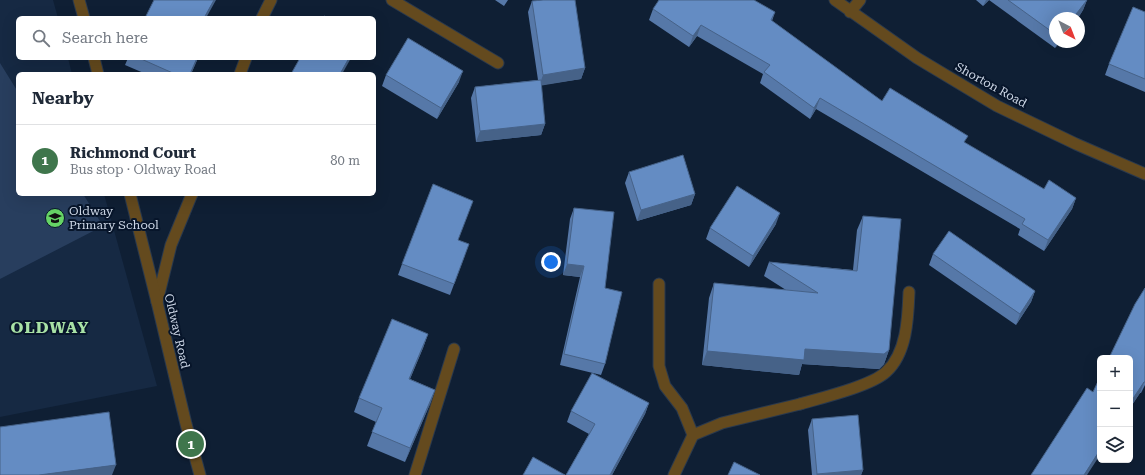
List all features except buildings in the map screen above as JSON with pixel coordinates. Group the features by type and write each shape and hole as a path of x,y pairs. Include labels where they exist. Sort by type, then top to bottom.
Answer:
{"street":[{"path":"79,0 83,16"},
{"path":"263,16 271,0"},
{"path":"392,0 498,63"},
{"name":"Shorton Road","path":"835,0 917,58 997,106 1076,144 1145,174"},
{"path":"850,12 860,0"},
{"path":"94,60 98,72"},
{"path":"241,72 245,60"},
{"name":"Oldway Road","path":"130,196 186,424 200,475"},
{"path":"157,302 171,245 191,196"},
{"path":"659,284 659,366 665,386 682,408 693,435"},
{"path":"674,475 693,435 722,422 800,404 862,384 885,373 896,359 902,344 907,323 910,292"},
{"path":"415,475 454,350"}],"shaded area":[{"name":"Oldway Primary School","path":"0,0 53,0 57,16 16,16 16,60 68,60 72,72 16,72 16,196 105,196 157,386 0,417"},
{"path":"0,63 16,89 16,196 84,196 103,226 0,279"}],"place":[{"name":"Oldway Primary School","path":"55,218"},
{"name":"Richmond Court","path":"191,444"}],"district":[{"name":"OLDWAY","path":"50,327"}]}
